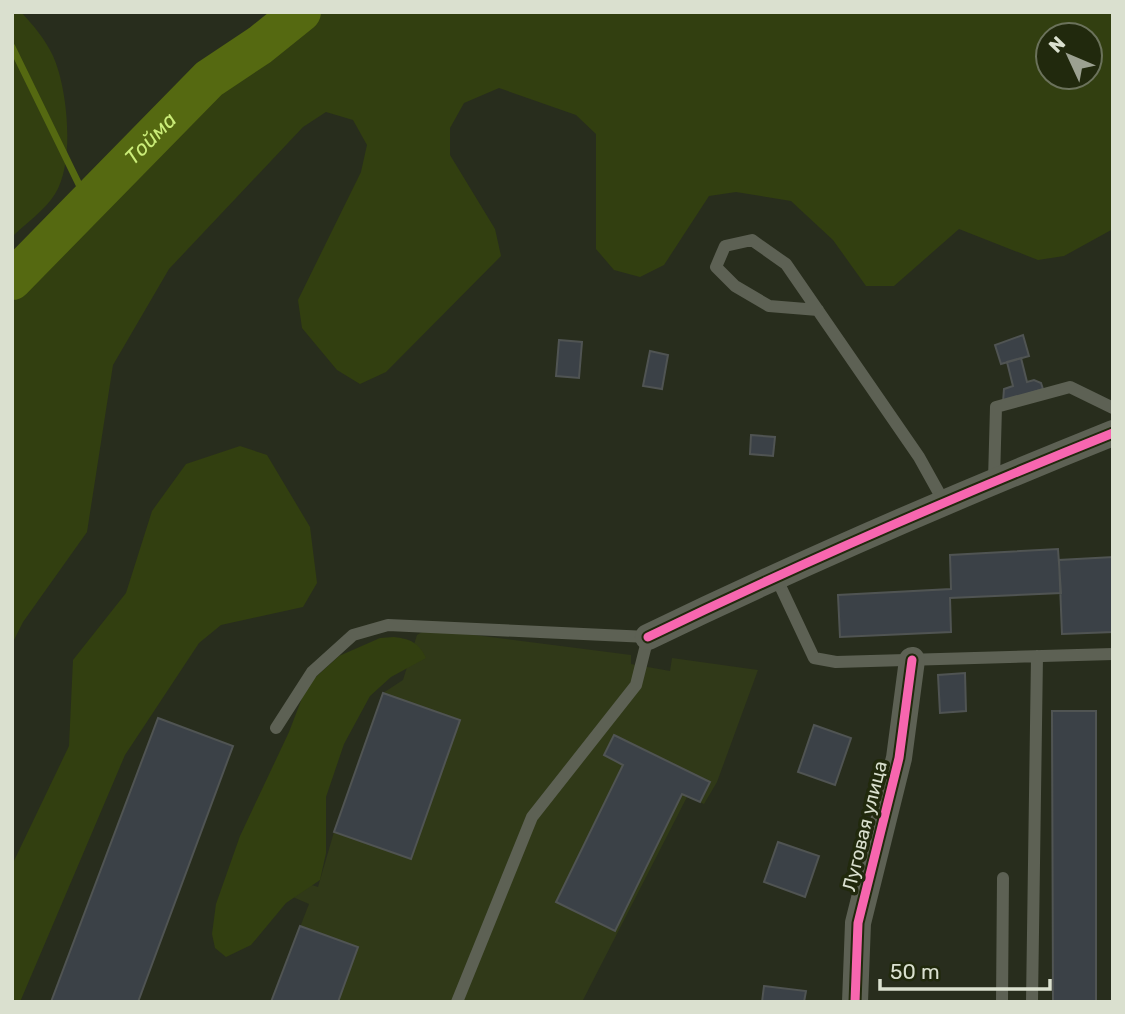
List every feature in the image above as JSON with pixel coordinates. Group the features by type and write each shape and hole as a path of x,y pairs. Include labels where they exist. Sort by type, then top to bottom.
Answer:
{"street":[{"path":"648,637 775,575 994,480 1113,433"},
{"name":"Луговая улица","path":"855,1002 858,923 899,758 912,660"}],"lane":[{"path":"818,310 769,306 735,286 716,267 725,246 752,240 786,264 818,310 919,457 944,502"},
{"path":"994,480 996,407 1070,387 1113,408"},
{"path":"775,575 814,658 836,662 1113,654"},
{"path":"276,728 312,673 353,635 388,625 648,637 636,685 532,817 457,1002"},
{"path":"1032,1002 1037,656"},
{"path":"1002,1002 1003,878"}],"shaded area":[{"path":"12,12 21,12 39,33 53,56 65,106 67,145 61,181 55,194 12,237"},
{"path":"319,12 1113,12 1113,229 1064,256 1038,260 959,229 894,286 866,286 833,240 791,201 736,192 709,196 664,265 640,277 614,270 596,249 596,134 576,115 499,88 464,103 450,128 450,155 495,229 501,256 386,372 360,384 337,370 302,328 298,300 361,172 367,145 353,120 326,112 303,127 169,269 113,365 87,532 23,622 12,644 12,303 170,119 260,45"},
{"path":"240,446 267,455 310,527 317,583 303,607 221,625 199,643 125,755 20,1002 12,1002 12,865 69,746 73,660 126,593 152,511 186,464"},
{"path":"427,629 631,655 631,664 670,671 672,658 758,670 717,782 704,804 687,797 582,1002 271,1002 309,904 286,894 293,879 318,887 334,832 383,693 403,680 417,635"},
{"path":"394,637 414,643 426,658 391,677 370,696 344,744 326,797 326,853 320,880 286,903 251,945 226,957 215,948 212,934 216,904 240,836 289,732 307,685 339,656 380,638"}],"building":[{"path":"1023,335 1029,356 1001,364 995,345"},
{"path":"559,340 582,342 579,378 556,376"},
{"path":"650,351 668,355 662,389 643,386"},
{"path":"1021,358 1027,382 1034,380 1041,383 1043,389 1003,402 1004,389 1013,386 1007,362"},
{"path":"751,435 775,437 773,456 750,454"},
{"path":"1058,549 1061,593 950,598 951,632 840,637 838,595 951,589 950,555"},
{"path":"1113,557 1113,632 1062,634 1059,560"},
{"path":"965,673 966,711 940,713 938,675"},
{"path":"383,693 460,720 411,859 334,832"},
{"path":"1052,711 1096,711 1096,1002 1053,1002"},
{"path":"158,718 233,746 138,1002 51,1002"},
{"path":"814,725 851,738 835,785 798,772"},
{"path":"614,735 710,782 700,802 682,794 615,931 556,902 623,765 604,755"},
{"path":"778,842 819,856 805,897 764,882"},
{"path":"300,926 358,947 338,1002 271,1002"},
{"path":"764,986 806,991 804,1002 762,1002"}],"waterway":[{"name":"Тойма","path":"12,280 209,79 260,45 301,12"},
{"path":"12,47 88,203"}],"cycle path":[{"path":"648,637 879,531 1113,433"},
{"path":"855,1002 858,923 899,758 912,660"}]}
